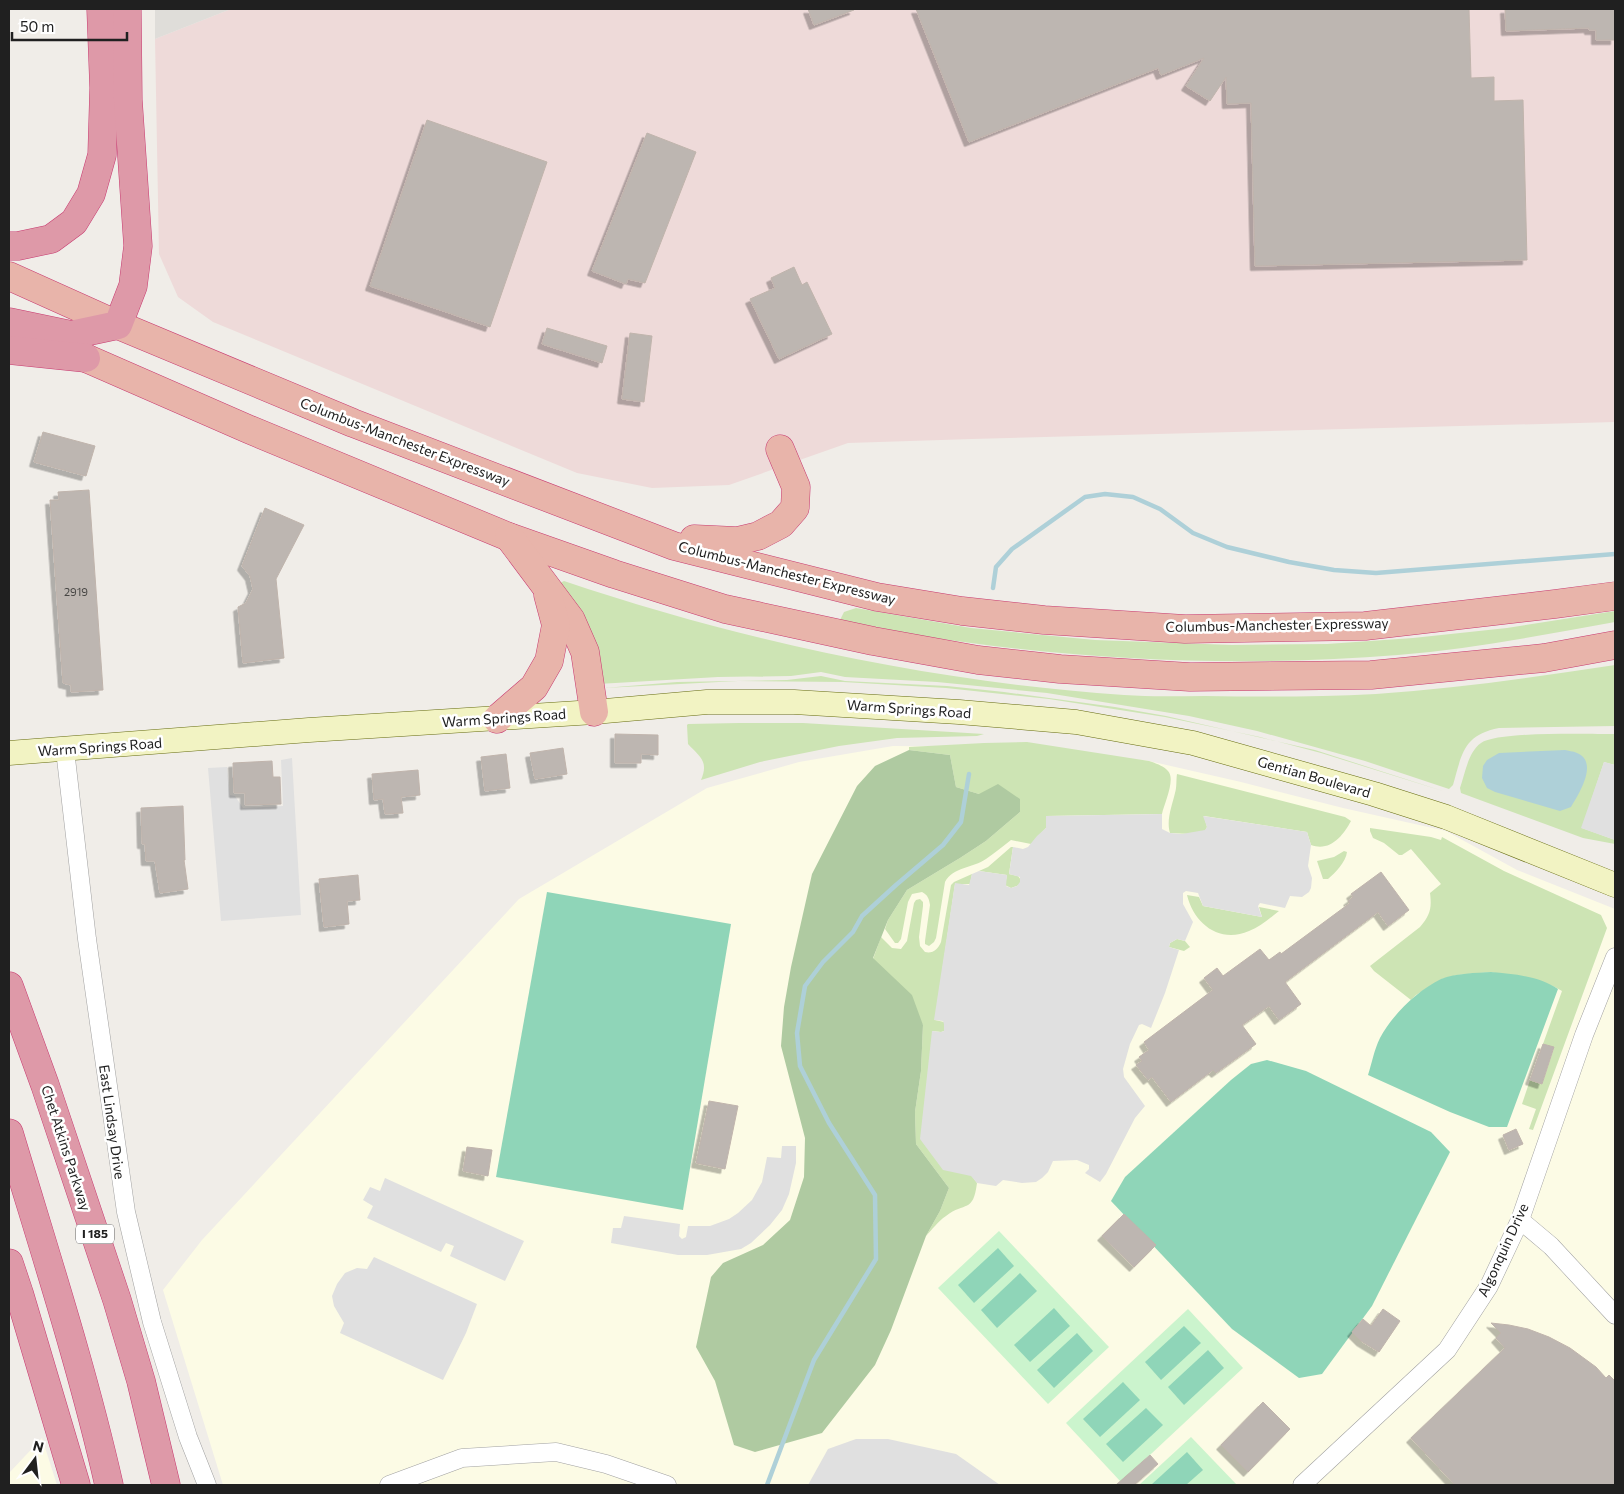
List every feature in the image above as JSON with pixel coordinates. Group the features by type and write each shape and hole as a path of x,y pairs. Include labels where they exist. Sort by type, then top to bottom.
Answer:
{"highway":[{"path":"9,246 51,239 74,222 91,194 102,155 104,88 101,9"},
{"path":"9,323 71,335 118,325 134,286 138,246 128,100 127,9"},
{"name":"Columbus-Manchester Expressway","path":"9,276 118,325 353,423 674,546 877,597 962,611 1044,620 1185,630 1365,626 1615,596"},
{"path":"9,323 248,429 509,537 614,574 725,609 873,641 978,660 1060,669 1190,677 1371,675 1544,658 1615,645"},
{"path":"9,350 86,358"},
{"path":"634,531 708,541 737,541 758,536 781,524 795,508 796,487 780,449"},
{"path":"509,537 571,620 585,652 594,712"},
{"path":"497,719 534,687 549,661 556,625 546,586"},
{"name":"Chet Atkins Parkway","path":"9,986 45,1084 117,1300 141,1381 166,1485"},
{"path":"9,1133 71,1338 110,1485"},
{"path":"9,1264 76,1485"}],"main road":[{"name":"Warm Springs Road","path":"9,753 309,730 594,712 708,702 794,702 1000,716"},
{"name":"Gentian Boulevard","path":"1000,716 1076,722 1202,745 1374,794 1446,817 1615,885"}],"street":[{"name":"East Lindsay Drive","path":"65,750 86,939 126,1212 152,1322 188,1437 207,1485"},
{"name":"Algonquin Drive","path":"1302,1485 1447,1350 1489,1286 1520,1220 1584,1036 1615,957"},
{"path":"1520,1220 1551,1246 1615,1315"},
{"path":"389,1485 462,1458 556,1452 606,1464 667,1485"}],"shaded area":[{"path":"155,9 231,9 155,39"},
{"path":"231,9 1615,9 1615,422 848,443 729,485 652,488 577,473 213,322 178,297 159,254 155,39"},
{"path":"893,746 1020,747 1149,761 1446,831 1517,870 1615,909 1615,1485 223,1485 163,1290 202,1240 519,899 707,788 799,762"},
{"path":"292,758 301,915 221,921 208,768 227,767 230,795 235,796 243,808 283,806 281,760"},
{"path":"1604,762 1615,765 1615,840 1581,828"},
{"path":"1162,814 1162,829 1170,833 1182,834 1205,830 1207,827 1203,816 1307,832 1311,845 1308,866 1312,878 1309,892 1302,897 1290,896 1285,908 1260,903 1258,906 1262,917 1203,906 1198,893 1186,891 1183,893 1183,904 1193,922 1185,941 1177,939 1170,943 1169,947 1179,950 1165,993 1151,1028 1142,1024 1139,1025 1130,1044 1123,1069 1124,1077 1145,1106 1135,1118 1100,1182 1085,1173 1089,1169 1089,1165 1077,1160 1053,1161 1048,1172 1036,1182 1022,1183 1003,1180 996,1186 977,1183 971,1176 943,1170 920,1139 932,1031 944,1031 943,1021 934,1020 955,883 969,885 972,874 979,871 1007,875 1006,886 1011,888 1017,886 1020,882 1020,877 1009,874 1013,847 1023,849 1028,847 1046,828 1046,816"},
{"path":"782,1146 796,1146 796,1163 789,1194 782,1210 770,1225 751,1243 741,1249 707,1255 678,1255 611,1243 613,1228 621,1228 624,1216 680,1224 679,1236 682,1239 686,1237 688,1226 710,1226 729,1219 752,1200 762,1182 767,1157 781,1158"},
{"path":"385,1178 524,1241 505,1281 450,1256 454,1246 446,1243 441,1252 367,1218 373,1206 363,1200 370,1187 380,1191"},
{"path":"374,1257 477,1304 466,1333 443,1380 340,1333 344,1323 334,1306 332,1296 337,1284 345,1273 357,1268 367,1269"},
{"path":"42,1438 57,1485 9,1485 9,1473"},
{"path":"856,1439 888,1439 956,1454 1000,1485 808,1485 828,1449"}],"green space":[{"path":"564,581 701,623 841,656 982,680 1124,695 1269,697 1376,694 1466,686 1615,665 1615,726 1499,728 1487,731 1471,741 1466,748 1453,785 1449,789 1365,761 1257,731 1189,716 1047,693 937,682 845,677 821,672 791,676 718,677 598,684 560,583"},
{"path":"856,608 971,628 1095,640 1232,645 1327,644 1413,638 1507,628 1615,611 1615,622 1507,641 1398,655 1339,659 1219,661 1099,656 1040,651 921,636 840,620 844,612"},
{"path":"821,676 845,681 947,686 1004,692 1115,707 1166,716 1235,732 1165,717 1049,699 946,688 843,682 738,681 604,688 677,682 787,680"},
{"path":"803,723 984,734 977,736 897,738 839,746 760,762 701,780 704,764 688,744 687,725"},
{"path":"1545,734 1615,734 1615,765 1604,762 1582,828 1615,840 1615,844 1583,838 1461,793 1460,788 1473,752 1481,743 1490,739"},
{"path":"1273,740 1315,750 1446,792 1321,753"},
{"path":"1027,742 1149,761 1162,766 1168,771 1171,780 1162,814 1046,816 1046,828 1031,844 1011,840 981,862 953,873 949,877 945,882 936,938 929,946 925,944 925,941 930,905 929,899 922,892 912,894 908,902 901,939 898,943 895,943 885,929 888,920 907,890 986,841 1020,812 979,794 956,787 950,755 909,750 909,747"},
{"path":"909,750 950,755 956,787 979,794 998,784 1020,799 1020,812 986,841 907,890 888,920 873,958 912,995 923,1025 921,1071 915,1112 916,1144 949,1188 940,1211 926,1236 891,1330 875,1365 822,1433 755,1452 734,1445 715,1381 696,1347 711,1277 723,1263 763,1245 790,1220 804,1177 805,1138 781,1046 784,1007 791,967 812,874 857,786 875,766"},
{"path":"1177,774 1345,817 1351,821 1335,841 1318,847 1311,845 1307,832 1204,816 1207,827 1205,831 1190,834 1170,833 1169,818 1176,791"},
{"path":"1370,828 1441,840 1442,837 1504,871 1601,915 1607,928 1533,1130 1529,1129 1536,1109 1522,1104 1530,1080 1542,1084 1554,1048 1543,1044 1562,991 1553,986 1491,972 1457,975 1442,979 1411,1000 1374,971 1370,966 1420,927 1430,912 1430,893 1441,884 1411,849 1399,855 1384,843 1373,838"},
{"path":"1013,847 1009,874 1018,876 1021,880 1019,885 1011,888 1005,885 1007,875 979,871 988,867"},
{"path":"1344,851 1347,852 1345,860 1340,867 1328,879 1323,879 1317,861 1334,857"},
{"path":"972,874 970,884 955,884 935,1020 944,1022 944,1031 932,1031 972,1176 977,1183 973,1199 970,1203 943,1218 926,1236 940,1211 949,1188 916,1144 915,1112 921,1071 923,1025 873,959 881,937 892,948 901,949 907,941 914,903 920,899 923,902 923,906 919,937 920,946 925,952 935,950 941,942 951,885"},
{"path":"547,892 731,924 683,1210 496,1177"},
{"path":"1187,895 1199,897 1203,906 1262,917 1259,907 1279,911 1253,929 1228,935 1218,933 1202,923 1190,905"},
{"path":"1177,939 1185,941 1190,947 1184,951 1169,947 1170,943"},
{"path":"1491,972 1535,978 1558,989 1507,1127 1489,1127 1450,1112 1368,1075 1380,1038 1406,1004 1423,990 1441,979"},
{"path":"1267,1060 1306,1071 1431,1132 1450,1152 1372,1306 1322,1374 1299,1378 1232,1329 1111,1201 1125,1177 1231,1080 1251,1064"},
{"path":"999,1231 1109,1347 1048,1404 938,1288"},
{"path":"998,1248 1014,1266 974,1303 958,1285"},
{"path":"1020,1273 1037,1291 997,1328 981,1310"},
{"path":"1054,1308 1070,1326 1030,1362 1014,1345"},
{"path":"1188,1309 1243,1368 1121,1482 1066,1423"},
{"path":"1184,1326 1201,1343 1161,1380 1145,1362"},
{"path":"1077,1333 1093,1351 1054,1388 1037,1370"},
{"path":"1208,1350 1224,1368 1184,1405 1168,1387"},
{"path":"1123,1382 1140,1400 1100,1437 1083,1419"},
{"path":"1146,1408 1163,1425 1123,1462 1106,1444"},
{"path":"1191,1437 1237,1485 1139,1485"},
{"path":"1187,1452 1203,1470 1186,1485 1151,1485"}],"water":[{"path":"1565,750 1575,752 1583,757 1587,771 1582,787 1571,807 1560,811 1495,792 1487,788 1482,778 1483,766 1487,760 1499,753"}],"building":[{"path":"808,9 854,9 854,10 814,25"},
{"path":"916,9 1469,9 1471,78 1494,77 1494,101 1523,100 1527,260 1255,266 1251,103 1227,104 1226,77 1210,101 1186,86 1204,58 1161,75 1158,68 969,142"},
{"path":"1505,9 1615,9 1615,40 1596,40 1596,30 1589,30 1589,28 1506,31"},
{"path":"427,120 547,162 490,327 370,286"},
{"path":"647,133 696,152 645,283 628,279 626,284 592,271"},
{"path":"794,267 802,285 807,282 832,334 779,359 750,299 775,288 771,278"},
{"path":"547,328 607,346 602,363 542,344"},
{"path":"630,333 652,336 644,402 622,399"},
{"path":"43,432 95,446 86,476 34,462"},
{"path":"89,490 103,690 71,692 71,685 63,683 50,500 59,500 58,492"},
{"path":"265,508 304,525 276,579 284,658 243,663 238,607 246,603 253,589 250,576 242,566"},
{"path":"615,734 658,735 658,755 641,754 641,763 615,763"},
{"path":"563,748 567,774 535,779 530,753"},
{"path":"506,754 510,788 485,791 481,757"},
{"path":"272,761 273,777 280,777 281,804 245,805 245,793 234,793 233,763"},
{"path":"418,770 420,795 401,797 403,813 385,814 383,799 374,800 372,774"},
{"path":"183,806 184,860 188,889 160,893 155,861 146,861 145,844 142,844 141,808"},
{"path":"1381,872 1409,910 1388,926 1378,912 1285,982 1301,1004 1279,1020 1269,1006 1242,1025 1256,1044 1216,1073 1213,1070 1171,1102 1152,1077 1148,1080 1136,1065 1142,1061 1139,1057 1149,1050 1144,1042 1213,990 1204,978 1217,968 1223,976 1260,949 1269,960 1280,952 1281,954 1350,903 1348,901 1353,897 1351,894"},
{"path":"358,875 360,900 347,901 349,924 324,927 319,879"},
{"path":"1543,1044 1554,1047 1542,1084 1530,1080"},
{"path":"709,1101 738,1106 725,1169 696,1163"},
{"path":"1516,1129 1523,1144 1509,1150 1503,1135"},
{"path":"467,1147 492,1150 488,1176 463,1171"},
{"path":"1124,1214 1156,1245 1134,1267 1102,1236"},
{"path":"1383,1309 1400,1321 1379,1352 1361,1341 1352,1332 1363,1319 1371,1326"},
{"path":"1491,1323 1528,1329 1549,1337 1570,1348 1596,1367 1606,1378 1609,1375 1615,1381 1615,1485 1455,1485 1411,1438 1505,1348 1496,1338 1501,1333"},
{"path":"1263,1402 1290,1429 1248,1472 1221,1445"},
{"path":"1150,1455 1158,1464 1134,1485 1116,1485"}],"waterway":[{"path":"993,588 996,567 1012,549 1085,497 1105,494 1133,497 1160,509 1193,533 1227,547 1289,562 1334,570 1376,573 1615,554"},
{"path":"767,1485 814,1360 876,1259 875,1195 829,1123 800,1066 797,1033 805,986 823,962 853,932 862,916 943,845 961,822 969,774"}]}
